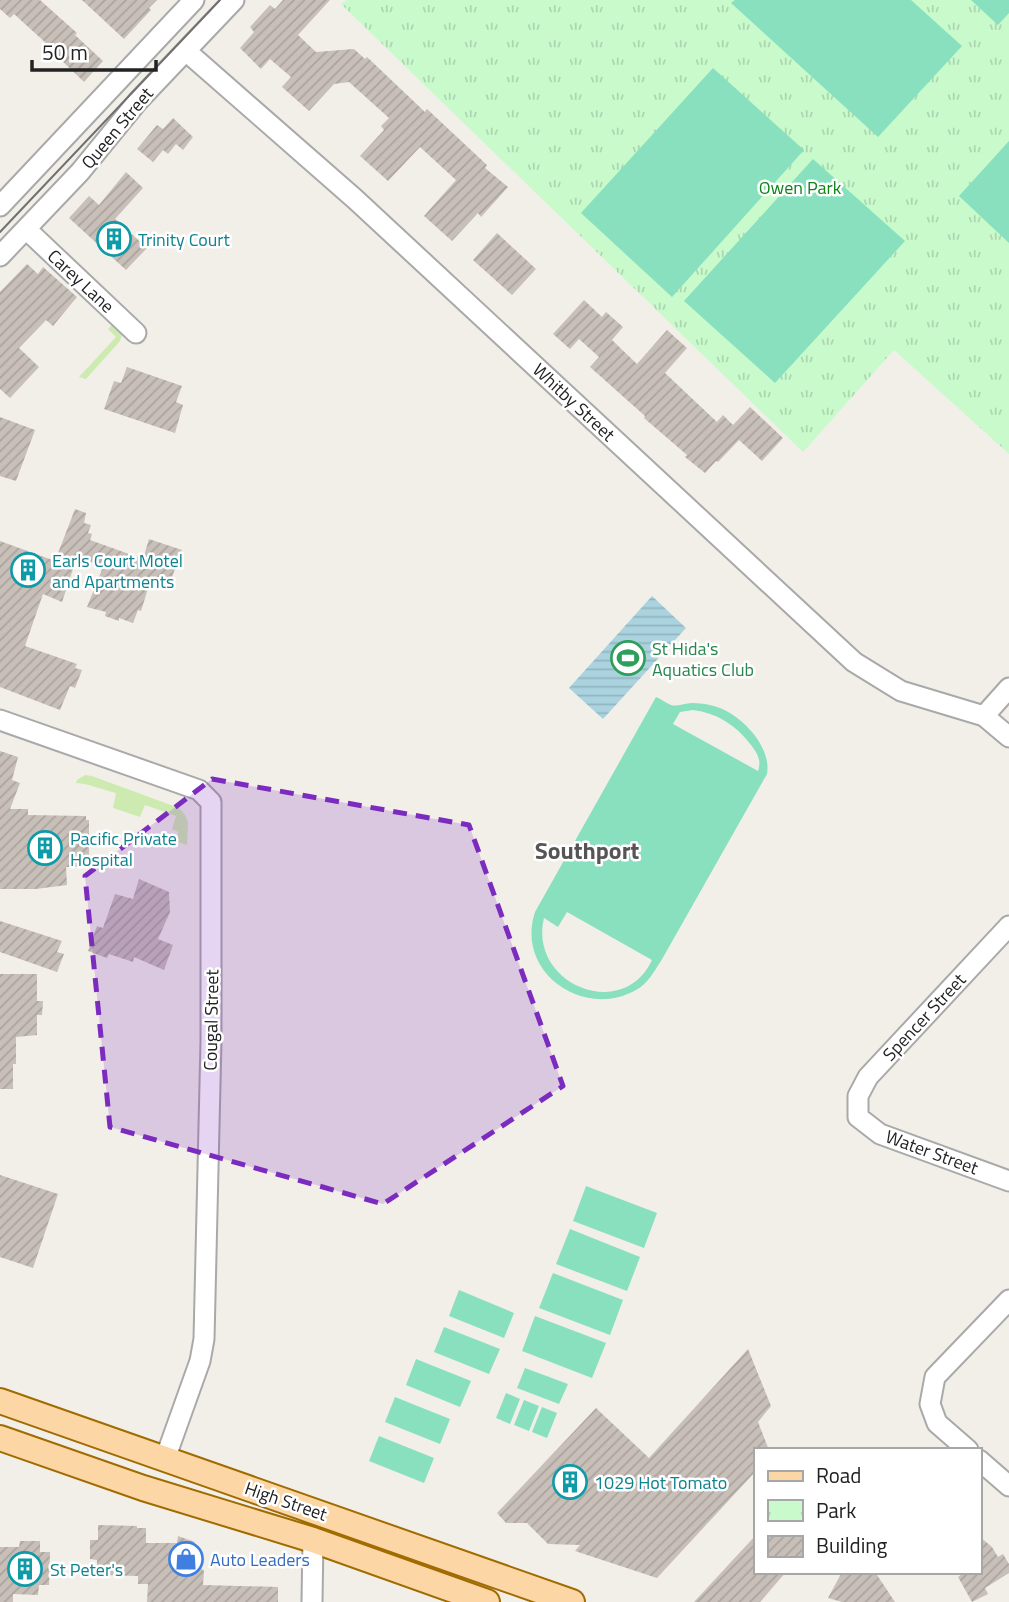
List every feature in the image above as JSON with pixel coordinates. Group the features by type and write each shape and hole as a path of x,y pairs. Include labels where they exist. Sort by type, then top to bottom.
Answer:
{"main road":[{"name":"High Street","path":"0,1401 572,1602"},
{"name":"High Street","path":"0,1438 143,1488 313,1540 487,1602"}],"street":[{"name":"Queen Street","path":"0,206 194,0"},
{"name":"Queen Street","path":"0,256 80,172 128,113 234,0"},
{"name":"Whitby Street","path":"186,51 355,199 854,662 901,691 984,716"},
{"name":"Carey Lane","path":"26,229 136,333"},
{"path":"1009,688 984,716 1009,737"},
{"name":"Cougal Street","path":"0,720 199,790 211,802 211,1041 204,1339 200,1361 165,1459"},
{"name":"Spencer Street","path":"858,1118 858,1096 868,1077 1009,926"},
{"name":"Water Street","path":"858,1118 880,1134 1009,1181"},
{"path":"966,1448 937,1423 930,1404 935,1377 1009,1300"},
{"path":"981,1462 1009,1486"},
{"path":"312,1602 313,1540"}],"highlighted area":[{"path":"212,779 469,825 563,1086 383,1204 110,1127 85,876"}],"green space":[{"name":"Owen Park","path":"347,0 1009,0 1009,454 894,350 803,452 341,4"},
{"path":"735,0 911,0 962,46 878,137 731,3"},
{"path":"971,0 1009,0 1009,13 998,25"},
{"path":"713,68 804,150 672,297 581,213"},
{"path":"1009,141 1009,243 959,196"},
{"path":"813,159 905,241 775,383 684,301"},
{"path":"112,325 122,335 120,341 86,379 79,377 116,337 108,329"},
{"path":"656,697 673,705 692,703 714,706 734,716 752,732 764,753 767,774 661,961 644,984 616,998 595,999 575,994 558,985 544,971 535,954 531,934 535,912","holes":["693,710 718,717 739,732 757,754 758,771 673,724 680,712","567,912 652,960 638,979 621,989 601,992 581,987 563,977 550,961 543,941 544,918 558,927"]},
{"path":"85,775 179,808 188,822 187,845 178,842 178,832 172,829 176,816 145,805 140,817 113,808 116,793 76,783"},
{"path":"586,1186 657,1213 644,1248 573,1221"},
{"path":"570,1229 640,1257 627,1291 556,1264"},
{"path":"553,1273 623,1300 610,1335 539,1308"},
{"path":"459,1290 514,1313 504,1338 449,1316"},
{"path":"535,1316 606,1343 592,1378 522,1351"},
{"path":"444,1327 500,1349 489,1374 434,1352"},
{"path":"416,1359 471,1381 460,1407 406,1385"},
{"path":"525,1368 568,1384 559,1404 517,1388"},
{"path":"506,1393 520,1399 510,1424 496,1418"},
{"path":"395,1397 450,1419 440,1444 385,1422"},
{"path":"524,1400 539,1406 529,1431 514,1425"},
{"path":"542,1407 557,1413 547,1438 532,1432"},
{"path":"379,1436 434,1458 424,1483 369,1461"}],"water":[{"name":"St Hida's Aquatics Club","path":"652,596 686,628 603,719 569,688"}],"building":[{"path":"0,0 40,0 103,61 84,82 14,14 10,18 0,9"},
{"path":"82,0 157,0 124,39"},
{"path":"283,0 330,0 298,35 316,52 354,49 365,59 367,57 425,112 427,109 487,165 485,168 508,187 481,217 478,213 452,241 424,216 456,180 420,147 388,181 360,156 384,130 381,126 389,118 349,82 334,84 309,111 282,87 291,77 270,59 261,69 240,48 254,32 250,27 270,5 275,9"},
{"path":"173,118 193,137 183,150 176,144 168,154 163,150 153,162 137,149 157,125 163,129"},
{"name":"Trinity Court","path":"126,172 143,188 115,219 147,248 126,270 69,218 89,196 99,205"},
{"path":"497,233 536,269 512,295 473,260"},
{"path":"27,264 38,274 43,267 77,297 53,326 46,320 19,348 39,367 10,398 0,389 0,292"},
{"path":"584,300 602,317 606,312 623,327 612,340 637,364 667,330 687,348 665,373 717,422 723,415 733,425 750,407 783,438 762,461 739,440 705,473 590,367 599,357 579,339 570,349 553,334"},
{"path":"127,367 182,386 176,402 183,405 175,433 104,409 114,381 121,383"},
{"path":"0,417 35,430 16,481 0,476"},
{"path":"75,509 86,513 84,523 91,525 88,533 92,534 90,540 143,559 149,539 182,550 168,588 150,582 141,611 138,610 133,623 119,618 119,621 105,616 106,612 87,607 103,567 77,557 62,602 43,594 25,646 77,664 75,668 82,670 75,688 70,686 60,710 0,687 0,541 55,561"},
{"name":"Pacific Private Hospital","path":"0,751 18,757 12,780 20,783 10,809 28,809 28,815 86,816 86,820 89,820 89,867 66,867 67,885 36,889 0,889"},
{"path":"139,879 169,892 170,912 158,939 173,945 164,970 134,957 133,962 109,954 107,958 88,951 97,926 103,928 115,894 133,899"},
{"path":"0,921 62,941 57,952 64,954 57,972 0,952"},
{"path":"0,974 37,974 37,1001 43,1001 42,1015 37,1015 37,1035 16,1037 13,1089 0,1089"},
{"path":"0,1175 58,1194 33,1268 0,1257"},
{"path":"748,1349 771,1406 758,1422 768,1448 754,1448 754,1473 657,1578 575,1551 580,1545 548,1544 527,1523 506,1523 497,1513 596,1408 649,1458"},
{"path":"98,1525 146,1528 146,1543 177,1543 178,1536 195,1542 195,1562 204,1571 203,1585 278,1587 278,1602 147,1602 148,1584 138,1584 138,1576 102,1575 102,1565 97,1565 97,1560 90,1559 90,1540 98,1540"},
{"path":"754,1537 754,1574 784,1574 760,1602 694,1602"},
{"path":"981,1538 992,1547 998,1557 1003,1554 1009,1564 1009,1573 985,1588 988,1594 972,1602 958,1577 962,1574 981,1574"},
{"name":"St Peter's","path":"20,1541 40,1541 40,1552 50,1552 49,1585 39,1585 38,1595 13,1594 13,1602 0,1602 0,1547 19,1547"},
{"path":"841,1574 875,1574 895,1602 842,1602 828,1598"}],"tram line":[{"path":"0,232 220,0"}],"place":[{"name":"Trinity Court","path":"114,239"},
{"name":"Earls Court Motel and Apartments","path":"28,570"},
{"name":"St Hida's Aquatics Club","path":"628,658"},
{"name":"Pacific Private Hospital","path":"45,848"},
{"name":"1029 Hot Tomato","path":"570,1482"},
{"name":"Auto Leaders","path":"186,1559"},
{"name":"St Peter's","path":"25,1569"}],"district":[{"name":"Southport","path":"587,850"}]}
